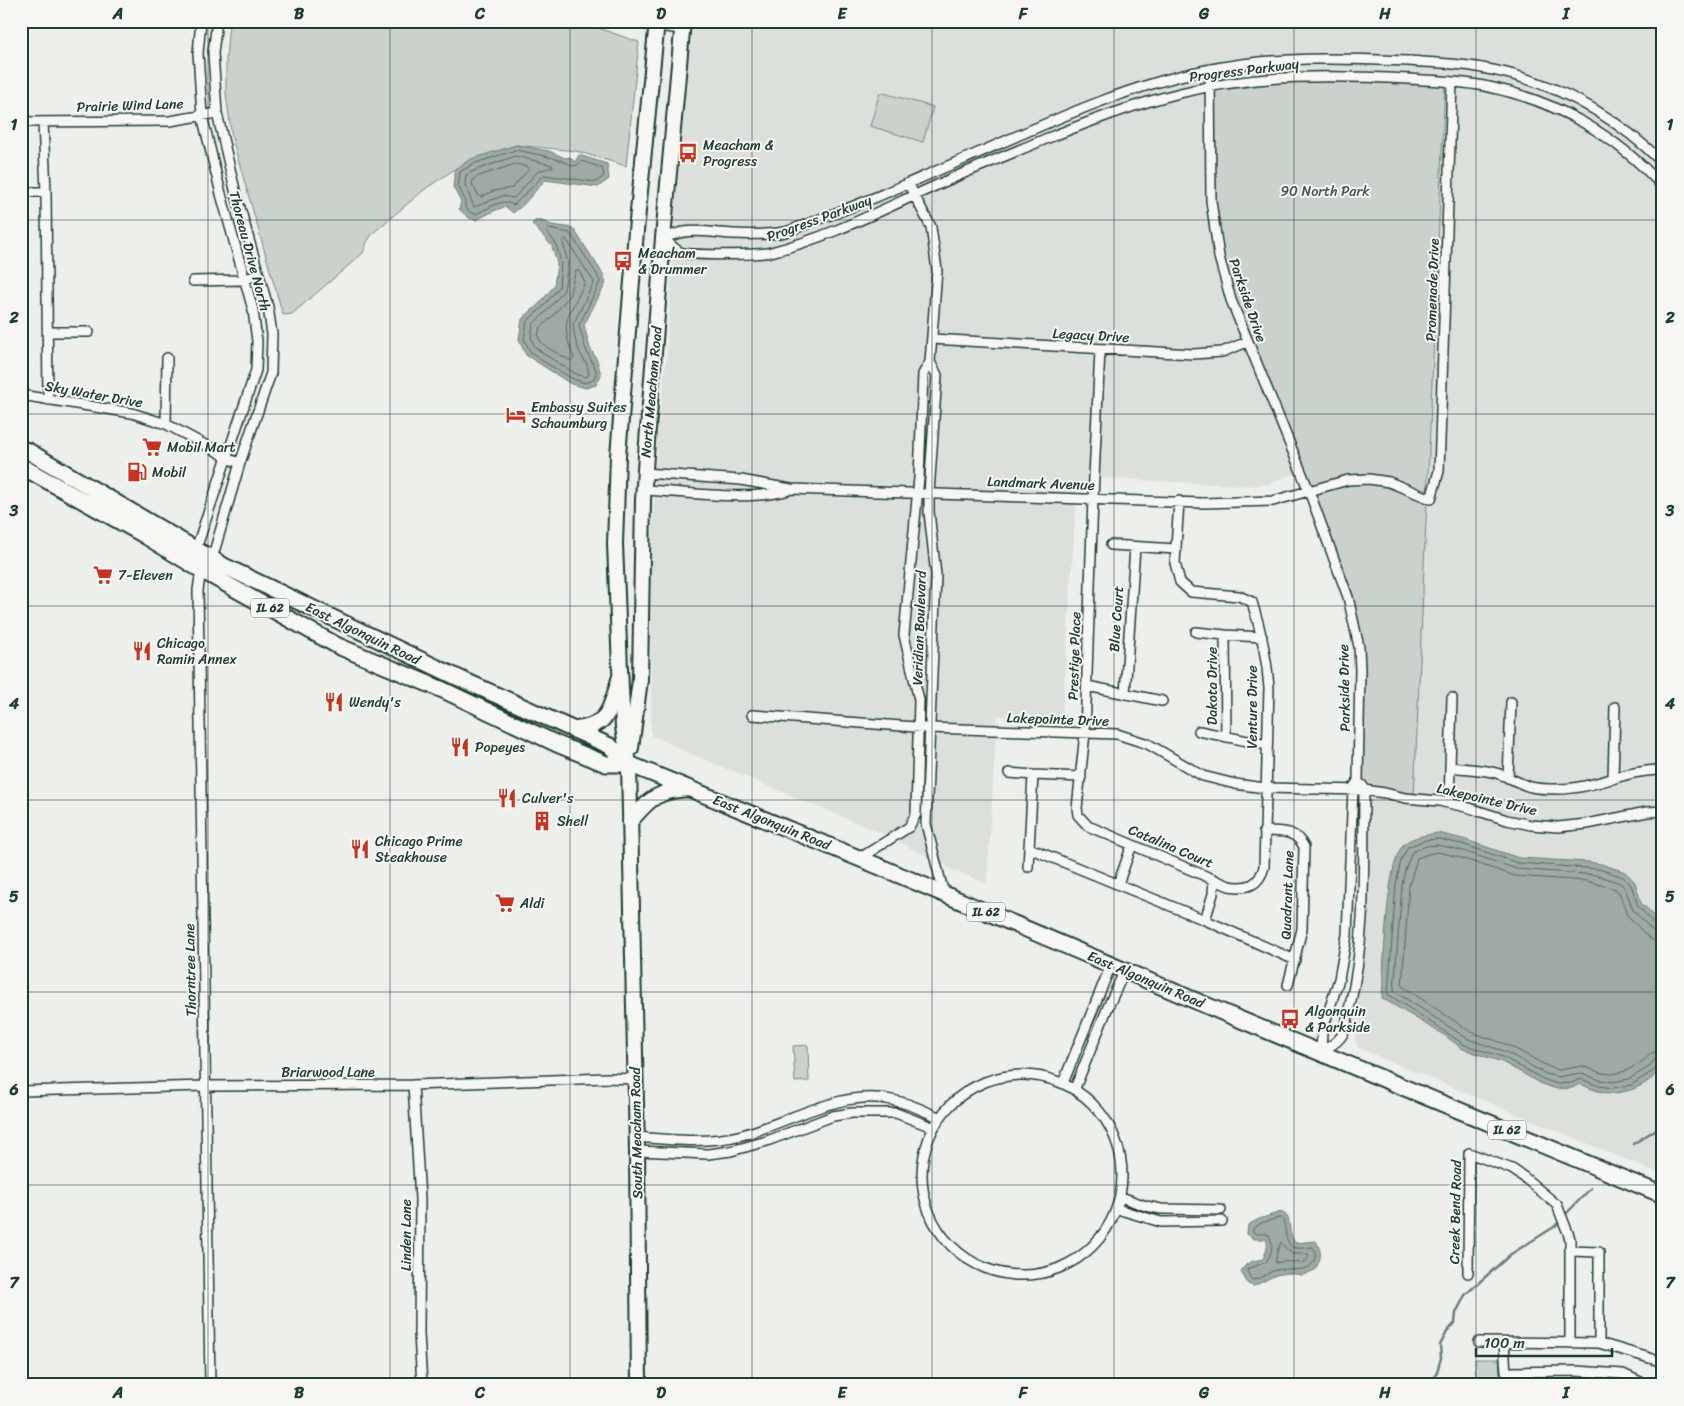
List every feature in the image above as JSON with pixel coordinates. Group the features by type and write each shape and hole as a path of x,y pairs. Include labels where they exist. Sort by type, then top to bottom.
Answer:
{"main road":[{"name":"North Meacham Road","path":"631,881 629,764 623,727 615,544 619,448 636,230 656,24"},
{"name":"North Meacham Road","path":"629,764 640,680 645,473 663,238 683,25"},
{"name":"East Algonquin Road","path":"21,449 28,451 212,558 416,658 610,746 629,764 860,858 1118,968 1663,1195"},
{"name":"East Algonquin Road","path":"21,466 338,646 443,690 558,744 606,764 629,764"},
{"path":"573,730 594,726 606,717 620,678"},
{"path":"630,822 647,802 658,795 676,790 691,789"},
{"name":"South Meacham Road","path":"631,881 639,1385"}],"street":[{"name":"Thoreau Drive North","path":"196,549 256,370 257,341 254,310 221,194 202,115 198,53 201,21"},
{"name":"Thoreau Drive North","path":"212,558 240,463 271,373 272,334 268,307 217,112 213,53 217,21"},
{"path":"632,21 683,25"},
{"name":"Progress Parkway","path":"663,238 682,232 699,231 744,234 783,232 849,209 1107,100 1140,88 1210,69 1290,59 1327,58 1481,67 1525,78 1573,97 1596,109 1641,143 1663,163"},
{"name":"Parkside Drive","path":"1210,69 1213,222 1219,258 1231,300 1309,491 1348,597 1359,647 1358,781 1353,790 1345,949 1339,979 1322,1032 1321,1052"},
{"name":"Progress Parkway","path":"663,238 681,252 768,253 854,222 970,170 1134,106 1210,86 1291,77 1335,76 1452,82 1488,86 1510,92 1557,108 1584,121 1631,155 1663,187"},
{"name":"Promenade Drive","path":"1431,498 1439,471 1452,82"},
{"name":"Prairie Wind Lane","path":"21,122 170,121 217,112"},
{"path":"43,122 46,192 48,400"},
{"name":"Veridian Boulevard","path":"860,858 909,827 916,814 919,700 904,635 919,478 923,374 930,362 937,270 931,227 908,183"},
{"path":"21,192 46,192"},
{"path":"193,281 240,280 259,274"},
{"path":"48,332 89,332"},
{"name":"Legacy Drive","path":"932,339 1193,354 1222,352 1247,342"},
{"name":"Prestige Place","path":"1078,815 1077,808 1085,733 1100,350"},
{"path":"166,424 167,358"},
{"name":"Veridian Boulevard","path":"930,362 937,375 929,493 936,575 926,824 944,894"},
{"name":"Sky Water Drive","path":"21,395 132,413 166,424 222,454 226,458 240,463"},
{"name":"Landmark Avenue","path":"645,473 741,480 791,489 1202,503 1273,501 1348,480 1369,479 1389,482 1431,498"},
{"path":"644,490 742,495 774,494 791,489"},
{"name":"Venture Drive","path":"1179,501 1175,563 1180,582 1191,592 1239,596 1252,602 1260,626 1268,688 1264,867 1262,877 1258,881"},
{"path":"1111,545 1176,548"},
{"name":"Blue Court","path":"1125,694 1134,546"},
{"path":"196,549 202,570"},
{"path":"202,570 212,558"},
{"name":"Thorntree Lane","path":"202,570 198,590 210,1385"},
{"name":"Dakota Drive","path":"1196,632 1225,636 1262,637"},
{"name":"Dakota Drive","path":"1225,636 1226,737"},
{"path":"1087,686 1162,701"},
{"path":"1449,803 1452,698"},
{"path":"1508,778 1511,702"},
{"path":"1613,779 1615,707"},
{"name":"Lakepointe Drive","path":"752,716 918,728 1117,734 1148,744 1203,776 1235,784 1265,788 1364,790 1405,798 1449,803 1507,820 1558,827 1663,811"},
{"name":"Dakota Drive","path":"1199,731 1267,745"},
{"path":"1450,768 1498,773 1530,787 1556,789 1575,788 1647,770 1663,770"},
{"path":"1009,773 1081,777"},
{"path":"1028,867 1033,775"},
{"path":"1321,1052 1339,1040 1344,1031 1355,982 1362,935 1364,788 1358,781"},
{"name":"Catalina Court","path":"1078,815 1088,826 1214,879 1239,888 1250,886 1258,881"},
{"name":"Quadrant Lane","path":"1264,831 1291,833 1300,838 1304,847 1302,929 1288,985"},
{"path":"1118,884 1132,845"},
{"name":"Quadrant Lane","path":"1029,848 1205,920 1295,960"},
{"path":"1205,920 1213,894 1214,879"},
{"path":"1063,1083 1118,968"},
{"path":"1075,1088 1108,1007 1118,968"},
{"path":"1027,1075 1046,1077 1075,1088 1095,1106 1112,1128 1122,1161 1121,1197 1117,1209 1103,1235 1090,1250 1074,1262 1038,1274 1024,1276 1002,1274 987,1270 957,1251 944,1238 931,1220 923,1194 926,1150 932,1127 950,1103 977,1085 992,1080 1009,1076 1027,1075"},
{"name":"Briarwood Lane","path":"21,1091 206,1086 413,1085 608,1078 635,1079"},
{"name":"Linden Lane","path":"413,1085 420,1199 419,1334 422,1385"},
{"path":"636,1144 718,1139 742,1135 832,1102 864,1097 891,1099 910,1104 938,1117"},
{"path":"636,1144 708,1154 731,1151 767,1141 833,1116 852,1113 896,1113 932,1127"},
{"name":"Creek Bend Road","path":"1468,1273 1468,1153 1512,1169 1526,1178 1556,1205 1568,1233 1570,1251 1570,1343"},
{"path":"1121,1197 1146,1206 1162,1209 1222,1210"},
{"path":"1117,1209 1161,1222 1222,1221"},
{"path":"1570,1251 1599,1252 1599,1343"},
{"path":"1479,1342 1599,1343 1663,1362"},
{"path":"1504,1343 1506,1372 1576,1371 1623,1374 1647,1385"}],"shaded area":[{"path":"692,21 1663,21 1663,1175 1358,1048 1351,1023 1362,954 1364,788 1360,670 1354,620 1300,471 1268,484 1252,486 1097,478 1077,490 1062,717 997,716 987,884 953,870 886,835 691,754 651,735 651,563 657,439 667,353 674,225"}],"green space":[{"path":"78,21 121,21 121,24 78,24"},
{"path":"229,21 586,21 595,27 639,42 626,166 576,151 516,145 467,162 425,189 373,233 363,253 292,314 283,315 232,138 226,94"},
{"name":"90 North Park","path":"1291,77 1445,81 1414,799 1364,790 1360,670 1348,597 1231,300 1213,222 1210,86"},
{"path":"880,92 933,107 923,142 870,126"},
{"path":"808,1045 809,1081 795,1082 793,1046"},
{"path":"1475,1359 1499,1359 1500,1377 1496,1378 1496,1385 1476,1385"}],"water":[{"path":"516,145 549,151 565,158 570,157 575,162 579,155 607,164 609,179 598,187 545,180 524,204 513,213 506,207 476,220 469,218 459,209 461,202 453,187 455,169 471,159"},
{"path":"537,219 552,225 573,228 603,274 606,283 584,325 590,348 597,360 601,375 596,385 586,388 571,384 526,355 519,340 522,319 539,304 554,286 557,264 552,246 532,224"},
{"path":"1438,833 1463,839 1519,858 1601,864 1625,872 1635,882 1641,903 1657,918 1663,927 1663,1065 1654,1076 1642,1085 1628,1091 1614,1093 1605,1093 1580,1084 1572,1088 1557,1089 1542,1084 1502,1062 1463,1049 1444,1035 1382,998 1389,892 1398,853 1405,843 1413,839"},
{"path":"1281,1212 1287,1216 1291,1235 1295,1243 1316,1241 1320,1249 1320,1259 1317,1266 1315,1270 1303,1275 1287,1273 1276,1275 1254,1286 1248,1284 1241,1272 1247,1264 1263,1259 1267,1244 1266,1239 1254,1239 1247,1234 1248,1225 1259,1219"}],"waterway":[{"path":"1633,1144 1663,1125"},
{"path":"1564,1216 1591,1188"},
{"path":"1433,1385 1441,1358 1440,1345 1447,1332 1455,1323 1456,1313 1465,1295 1511,1254 1554,1227 1561,1220"}],"place":[{"name":"Meacham & Progress","path":"688,153"},
{"name":"Meacham & Drummer","path":"623,261"},
{"name":"Embassy Suites Schaumburg","path":"516,415"},
{"name":"Mobil Mart","path":"152,447"},
{"name":"Mobil","path":"137,472"},
{"name":"7-Eleven","path":"103,575"},
{"name":"Chicago Ramin Annex","path":"142,651"},
{"name":"Wendy's","path":"334,702"},
{"name":"Popeyes","path":"460,747"},
{"name":"Culver's","path":"507,798"},
{"name":"Shell","path":"542,821"},
{"name":"Chicago Prime Steakhouse","path":"360,849"},
{"name":"Aldi","path":"505,903"},
{"name":"Algonquin & Parkside","path":"1290,1019"}]}
